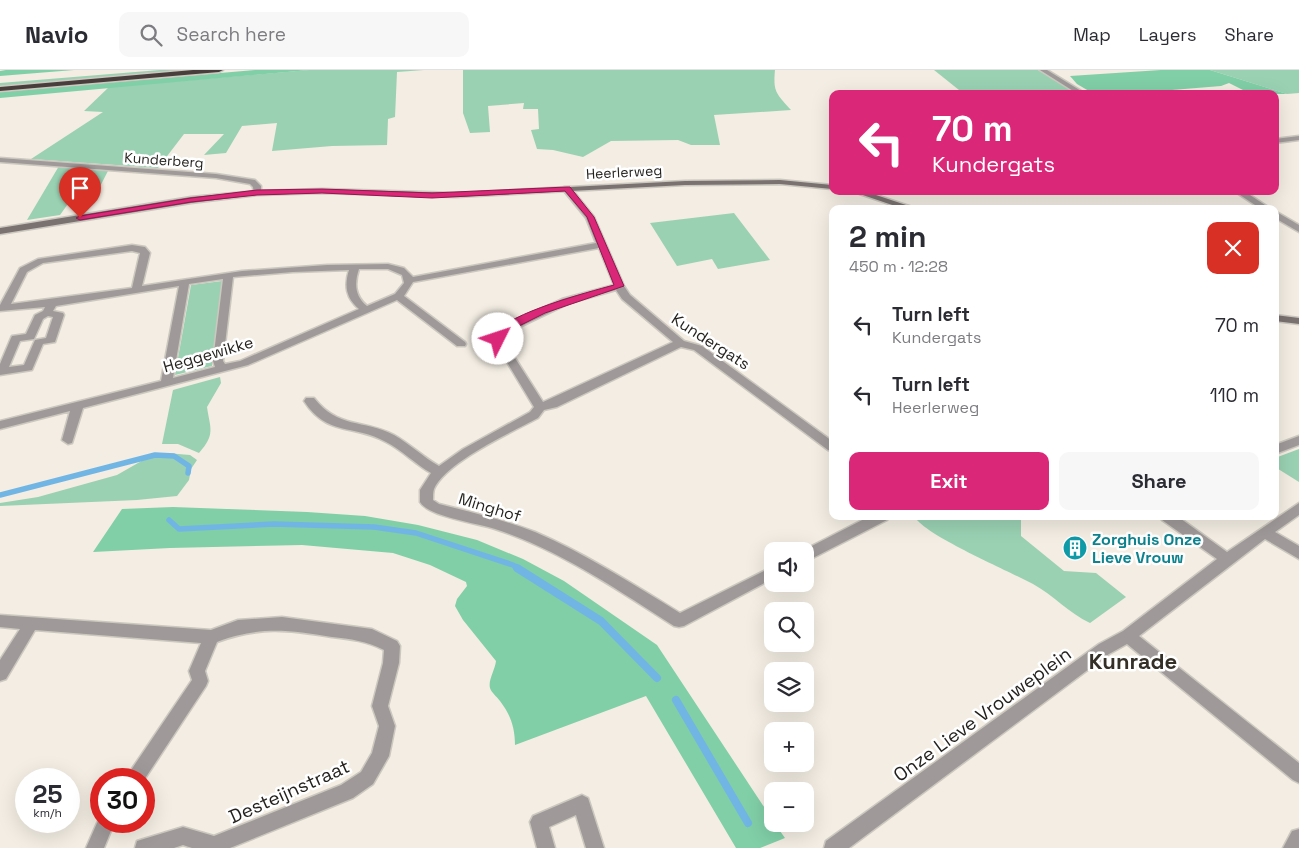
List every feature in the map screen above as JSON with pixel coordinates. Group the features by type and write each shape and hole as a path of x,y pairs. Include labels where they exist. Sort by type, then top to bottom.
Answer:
{"highway":[{"path":"0,81 122,70"},
{"path":"0,89 219,70"}],"main road":[{"name":"Heerlerweg","path":"0,231 191,200 257,193 322,191 432,195 729,183 791,183 829,187"},
{"path":"867,195 901,205"},
{"path":"1279,318 1299,321"}],"street":[{"path":"1046,71 1077,90"},
{"path":"1279,140 1299,138"},
{"name":"Kunderberg","path":"0,160 216,176 252,182 256,185 257,193"},
{"name":"Kundergats","path":"567,189 590,217 619,286 626,297 680,343 698,348 829,445"},
{"path":"1244,195 1260,205"},
{"path":"1279,216 1299,229"},
{"path":"136,290 145,252 142,249 132,248 41,261 31,265 23,270 3,308 50,308 185,282 304,268 397,268 408,276 410,280 601,245"},
{"path":"354,267 350,280 351,293 359,305 367,310"},
{"path":"222,369 218,360 228,276"},
{"name":"Heggewikke","path":"0,425 244,364 398,296 409,284 410,280"},
{"path":"166,383 185,282"},
{"path":"540,407 498,339 498,334 505,328 558,305 619,286"},
{"path":"398,296 461,344"},
{"path":"50,308 60,315 51,340 39,342 28,368 2,372 16,338 30,337 39,316 50,308"},
{"name":"Minghof","path":"680,343 553,404 540,407 534,416 460,455 439,472 425,495 427,502 430,506 505,527 550,545 592,567 679,621 764,577"},
{"path":"310,401 317,413 337,424 390,438 423,464 439,472"},
{"path":"68,440 78,405"},
{"path":"1279,448 1299,440"},
{"name":"Onze Lieve Vrouweplein","path":"833,848 1104,649 1128,636 1227,559 1299,508"},
{"path":"814,551 874,520"},
{"path":"1173,520 1227,559"},
{"path":"1264,532 1299,553"},
{"name":"Desteijnstraat","path":"0,621 211,637 238,626 282,623 372,636 392,646 391,663 380,706 387,726 380,756 367,778 347,792 214,845 183,836 144,848"},
{"path":"0,674 31,624"},
{"path":"1128,636 1299,774"},
{"path":"141,768 200,681 197,671 211,637"},
{"path":"546,848 539,822 582,804 595,848"},
{"path":"95,848 101,833"},
{"path":"1292,848 1299,838"}],"green space":[{"path":"74,70 0,76 0,71"},
{"path":"160,70 188,70 0,86 0,83"},
{"path":"255,70 309,70 0,98 0,92"},
{"path":"309,70 424,70 397,72 395,117 388,119 387,145 332,146 272,151 277,123 242,126 226,153 204,155 224,134 184,134 158,168 31,159 103,112 84,111 109,87"},
{"path":"463,70 775,70 775,88 791,110 714,115 720,145 691,145 678,140 611,141 583,157 553,150 537,149 531,130 539,129 538,109 523,109 524,103 488,106 490,132 470,133 463,113"},
{"path":"934,70 1038,70 1070,90 959,90"},
{"path":"1161,70 1210,70 1274,90 1243,90 1229,83 1221,86 1172,90 1087,90 1077,84 1070,76"},
{"path":"1210,70 1299,70 1299,93 1287,94"},
{"path":"59,166 109,169 94,198 70,201 60,215 27,220"},
{"path":"734,213 770,260 718,269 712,259 677,266 650,223"},
{"path":"222,281 212,366 175,375 191,285"},
{"path":"220,377 221,383 207,407 210,436 199,453 178,444 162,444 173,390"},
{"path":"1299,449 1299,482 1279,470 1279,456"},
{"path":"166,453 190,455 197,460 191,469 189,480 177,496 137,500 0,506 0,503 38,497 117,475 152,455"},
{"path":"173,507 365,516 418,525 477,540 523,559 564,581 657,645 764,807 764,832 781,832 785,838 760,848 736,848 646,696 515,745 513,727 509,716 490,688 496,661 463,620 455,606 457,599 467,586 466,582 430,565 393,553 302,545 93,552 122,509"},
{"path":"918,520 1021,520 1021,536 1064,571 1096,573 1126,597 1090,623 1033,584 968,552 933,533"}],"waterway":[{"path":"0,495 155,455 174,456 189,466 188,473"},
{"path":"169,520 179,529 274,524 374,527 416,533 513,565 519,569"},
{"path":"517,568 601,621 657,678"},
{"path":"676,700 748,823"}],"place":[{"name":"Zorghuis Onze Lieve Vrouw","path":"1075,548"}],"district":[{"name":"Kunrade","path":"1133,661"}],"route":[{"path":"80,218 219,196 257,193 322,191 432,195 567,189 590,217 619,286 541,311 505,328 498,334 498,339"}]}
